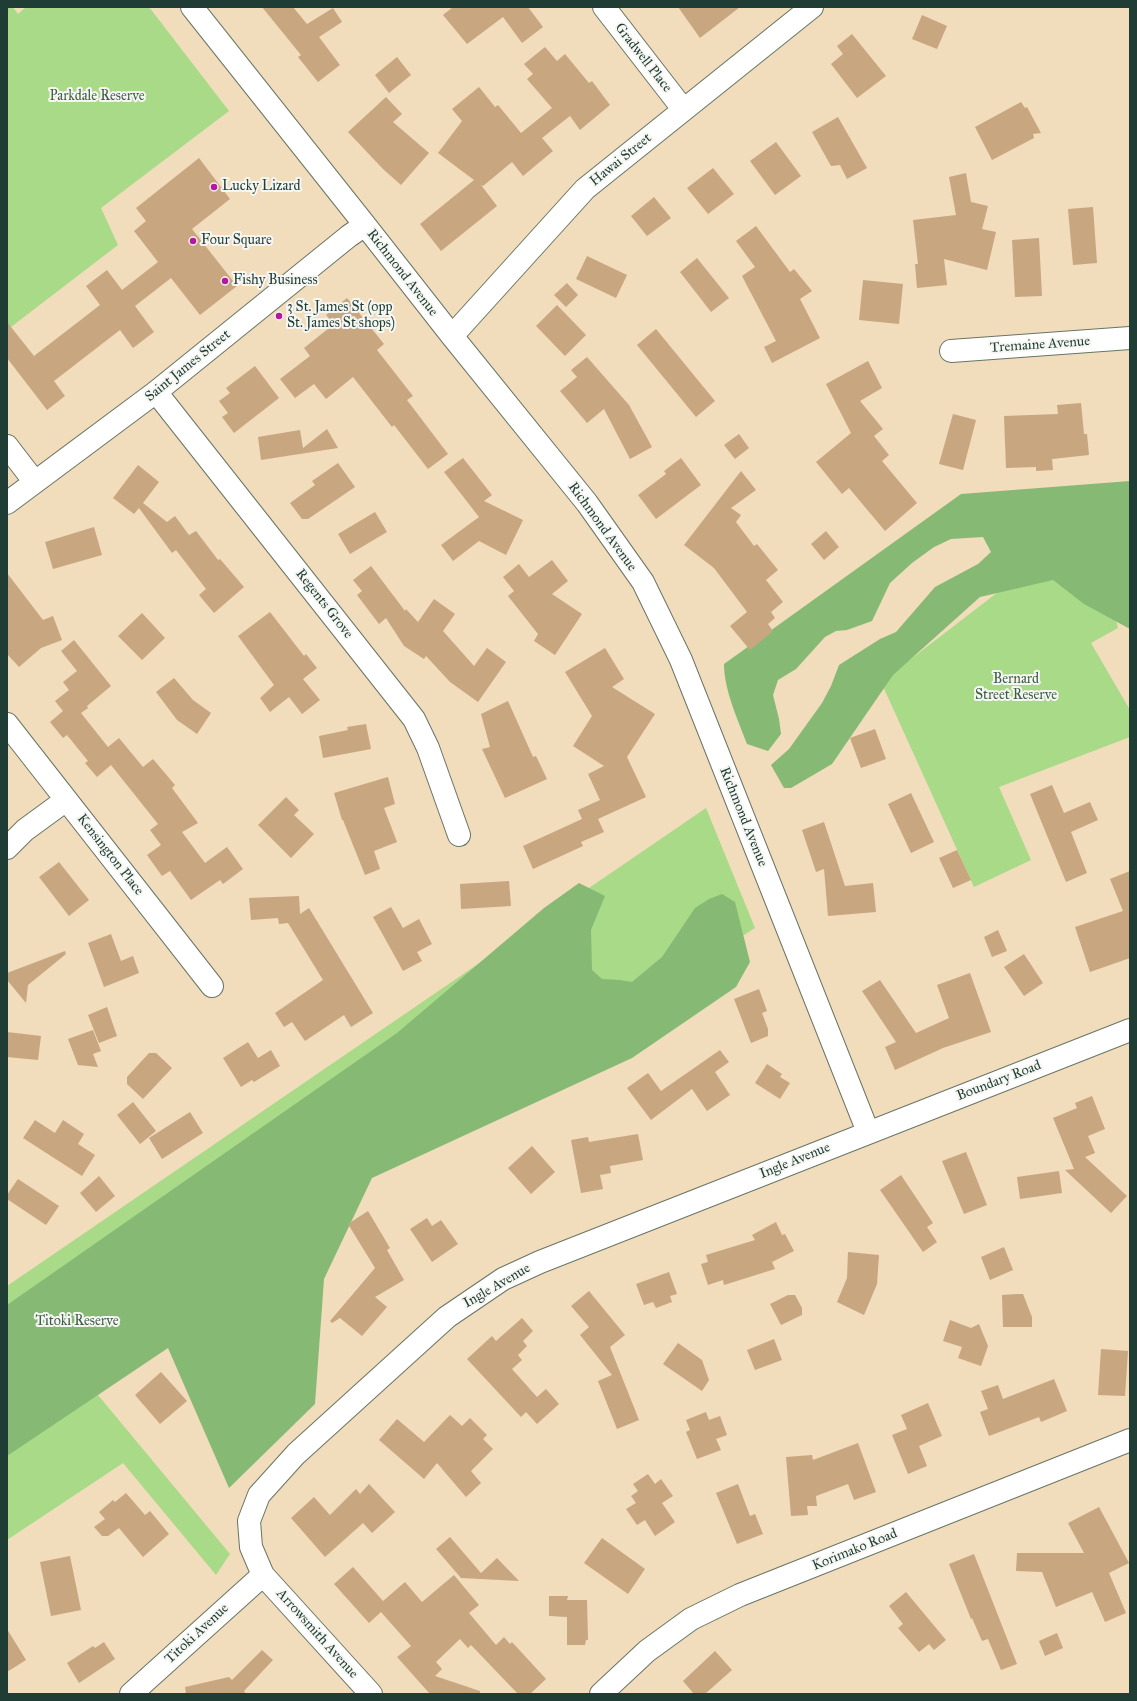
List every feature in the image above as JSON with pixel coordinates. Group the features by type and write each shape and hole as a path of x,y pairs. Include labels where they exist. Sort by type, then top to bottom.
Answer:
{"street":[{"name":"Richmond Avenue","path":"192,7 587,504 643,582 681,660 868,1132"},
{"name":"Gradwell Place","path":"604,7 683,109"},
{"name":"Hawai Street","path":"452,336 584,189 812,7"},
{"name":"Saint James Street","path":"7,503 34,481 156,392 349,236 365,225"},
{"name":"Tremaine Avenue","path":"951,351 1130,338"},
{"name":"Regents Grove","path":"156,392 414,719 428,748 459,835"},
{"path":"7,446 34,481"},
{"name":"Kensington Place","path":"7,724 212,986"},
{"path":"7,848 25,830 66,800"},
{"name":"Boundary Road","path":"868,1132 1130,1030"},
{"name":"Ingle Avenue","path":"263,1575 251,1547 249,1521 259,1495 296,1454 447,1317 503,1279 540,1262 868,1132"},
{"name":"Korimako Road","path":"601,1694 647,1651 691,1619 740,1595 1130,1440"},
{"name":"Titoki Avenue","path":"131,1694 263,1575"},
{"name":"Arrowsmith Avenue","path":"263,1575 371,1694"}],"green space":[{"name":"Parkdale Reserve","path":"7,7 13,7 18,14 26,7 149,7 229,111 101,208 118,245 7,330"},
{"path":"1130,481 1130,629 1084,604 1053,580 980,597 893,675 832,764 791,788 784,788 771,765 789,749 822,703 831,686 839,665 880,639 896,632 935,587 978,564 991,552 983,537 951,539 934,547 912,563 890,583 872,621 847,630 836,631 825,637 796,669 778,680 773,695 781,734 768,751 747,744 726,684 724,664 961,494"},
{"name":"Bernard Street Reserve","path":"1041,559 1098,560 1118,628 1091,643 1130,710 1130,737 999,787 1031,860 974,887 881,682"},
{"name":"Titoki Reserve","path":"706,808 755,928 360,1176 98,1395 230,1554 216,1575 123,1463 7,1540 7,1286"},
{"name":"Titoki Reserve","path":"579,883 605,896 591,930 592,970 602,979 632,982 662,957 695,908 709,899 722,894 735,902 750,962 736,987 632,1058 372,1178 324,1279 315,1404 229,1488 168,1348 7,1456 7,1305 397,1033 544,908"}],"building":[{"path":"262,7 293,7 307,24 333,8 342,22 319,37 340,65 318,82 298,57 301,55"},
{"path":"453,7 528,7 543,27 522,43 503,17 467,44 443,15"},
{"path":"678,7 740,7 700,38"},
{"path":"922,15 947,26 937,49 912,39"},
{"path":"852,34 886,76 857,98 831,64 843,54 837,46"},
{"path":"545,47 557,61 565,54 589,83 592,81 610,105 580,130 570,116 542,138 553,151 523,176 512,162 483,186 481,185 497,206 441,251 420,224 474,180 438,153 462,121 452,109 479,87 495,107 498,105 521,133 552,108 527,79 533,74 524,64"},
{"path":"397,57 411,75 389,93 375,75"},
{"path":"386,97 402,114 393,122 429,153 401,185 383,169 348,132"},
{"path":"1021,102 1025,108 1027,107 1041,133 1033,134 1034,138 992,160 975,127"},
{"path":"838,117 867,168 847,179 840,165 831,166 812,132"},
{"path":"776,142 801,176 775,195 750,161"},
{"path":"199,158 230,199 192,229 237,286 200,315 171,278 135,306 154,332 133,348 120,330 54,381 65,396 47,410 7,358 7,322 34,356 100,305 86,286 107,270 122,290 158,262 134,231 146,221 136,208"},
{"path":"713,168 734,194 708,214 687,188"},
{"path":"966,173 971,202 988,206 982,229 996,232 987,270 944,259 947,285 917,288 915,264 918,264 913,220 956,215 949,177"},
{"path":"654,197 671,218 647,236 631,216"},
{"path":"1093,207 1097,263 1073,265 1068,209"},
{"path":"756,226 790,272 794,269 812,291 800,299 820,338 772,363 764,347 776,341 742,276 755,267 736,241"},
{"path":"1039,238 1042,296 1015,297 1012,240"},
{"path":"587,256 627,275 616,298 576,279"},
{"path":"697,258 729,298 711,312 680,272"},
{"path":"863,280 903,284 899,324 859,320"},
{"path":"567,283 578,295 566,307 554,295"},
{"path":"347,298 384,344 377,350 413,396 407,400 448,454 428,469 394,425 392,427 353,377 326,399 314,384 295,398 280,379 310,356 304,348 334,324 326,315"},
{"path":"557,305 586,335 565,356 536,326"},
{"path":"656,329 715,401 696,417 637,345"},
{"path":"587,357 629,405 652,447 630,459 604,409 587,423 560,391 577,377 571,370"},
{"path":"868,361 882,388 860,401 883,429 874,436 889,455 882,461 917,503 885,531 849,488 842,494 816,462 851,433 826,384"},
{"path":"255,366 279,398 234,433 222,417 228,413 219,401 230,393 226,388"},
{"path":"1081,403 1084,434 1087,434 1089,455 1052,459 1053,470 1036,471 1036,467 1006,468 1004,416 1058,414 1057,405"},
{"path":"953,414 976,420 963,470 939,464"},
{"path":"327,429 338,448 261,460 258,437 300,430 303,448"},
{"path":"739,434 749,448 735,459 724,445"},
{"path":"463,458 492,495 484,501 523,520 506,555 479,541 453,561 441,545 479,517 444,472"},
{"path":"681,458 701,485 656,519 638,495 666,474 664,471"},
{"path":"338,463 355,487 308,519 302,519 290,503 315,485 312,481"},
{"path":"138,465 159,482 143,503 167,522 175,516 189,535 196,531 218,560 220,559 244,587 214,613 199,595 206,589 176,550 172,553 139,508 134,514 113,498"},
{"path":"741,471 756,490 731,508 741,515 736,522 754,546 757,544 778,570 766,580 783,602 771,612 775,618 768,624 773,631 750,650 730,626 747,612 714,568 684,545"},
{"path":"375,512 387,532 350,554 338,534"},
{"path":"94,527 102,555 53,569 45,542"},
{"path":"826,531 839,547 824,560 811,544"},
{"path":"552,560 568,581 552,594 582,614 555,655 534,641 538,634 508,596 514,591 503,577 519,564 529,577"},
{"path":"371,566 405,611 406,609 418,622 434,599 455,614 443,631 474,666 487,648 506,662 478,702 450,682 426,656 424,659 404,646 386,618 379,624 357,595 362,591 353,580"},
{"path":"7,573 43,620 53,616 62,640 41,648 19,667 7,654"},
{"path":"270,612 304,656 306,654 317,668 303,679 320,700 302,714 289,697 270,712 260,698 274,685 238,636"},
{"path":"142,613 165,638 142,660 118,636"},
{"path":"74,640 111,686 81,713 108,747 119,738 143,767 153,759 175,785 172,788 198,823 182,832 205,863 227,847 243,869 223,884 220,880 191,900 170,871 162,876 147,855 161,845 150,830 158,824 111,765 97,777 85,763 88,761 67,735 63,738 50,722 63,711 55,701 69,690 63,682 77,671 61,651"},
{"path":"605,648 624,679 612,687 655,714 627,757 646,797 598,819 604,832 581,842 583,846 533,869 523,846 582,819 578,810 600,800 588,774 604,766 573,746 592,716 565,672"},
{"path":"174,678 193,700 211,713 197,734 177,720 156,692"},
{"path":"508,701 533,757 536,756 547,779 505,798 482,749 490,747 481,714"},
{"path":"366,724 371,749 323,758 319,736 348,730 347,727"},
{"path":"875,729 886,759 861,768 850,738"},
{"path":"388,777 395,804 384,808 397,842 374,851 380,869 365,875 342,820 334,793"},
{"path":"1052,785 1064,813 1090,802 1098,820 1071,832 1087,873 1066,882 1030,794"},
{"path":"911,793 934,842 911,853 888,804"},
{"path":"286,797 299,810 294,815 314,834 291,858 258,825"},
{"path":"824,822 845,886 873,883 876,912 828,916 824,869 816,872 802,830"},
{"path":"957,850 971,880 953,888 939,858"},
{"path":"59,862 89,900 69,916 39,877"},
{"path":"1130,871 1130,958 1090,972 1075,927 1123,911 1110,879"},
{"path":"509,881 511,906 461,909 460,884"},
{"path":"299,896 300,914 309,908 373,1013 351,1027 344,1015 305,1041 292,1022 284,1027 275,1013 323,980 288,923 279,924 278,918 251,920 249,898"},
{"path":"391,907 403,928 419,919 432,944 417,952 422,961 403,971 373,917"},
{"path":"998,930 1007,951 992,957 984,937"},
{"path":"111,934 121,961 133,956 139,973 104,987 88,943"},
{"path":"65,951 66,954 28,985 26,1003 7,980 7,973"},
{"path":"1024,954 1043,983 1024,996 1004,967"},
{"path":"970,973 991,1032 943,1048 895,1070 885,1047 896,1042 862,991 880,980 916,1033 949,1018 937,985"},
{"path":"759,989 767,1011 762,1013 768,1029 768,1036 751,1043 734,999"},
{"path":"107,1007 117,1036 99,1043 88,1015"},
{"path":"93,1030 101,1051 93,1054 98,1067 78,1065 68,1039"},
{"path":"7,1032 41,1036 38,1060 7,1057"},
{"path":"248,1042 258,1058 271,1050 280,1066 254,1082 252,1080 241,1087 223,1058"},
{"path":"720,1050 729,1062 715,1072 730,1095 707,1111 692,1089 651,1120 627,1088 648,1073 661,1091"},
{"path":"149,1053 156,1053 172,1068 143,1099 127,1084 127,1077"},
{"path":"767,1064 782,1074 780,1077 790,1083 780,1099 755,1083"},
{"path":"1092,1096 1105,1129 1088,1136 1095,1153 1085,1157 1127,1196 1111,1213 1065,1170 1074,1169 1053,1118 1077,1108 1075,1103"},
{"path":"133,1102 156,1131 140,1144 117,1115"},
{"path":"190,1112 203,1133 162,1159 149,1138"},
{"path":"35,1120 55,1133 63,1120 84,1134 78,1144 95,1155 82,1176 23,1138"},
{"path":"638,1134 643,1160 610,1166 611,1173 600,1175 603,1189 581,1193 571,1140 588,1137 589,1142"},
{"path":"532,1146 555,1172 531,1194 508,1168"},
{"path":"966,1152 987,1205 964,1214 942,1161"},
{"path":"1059,1171 1062,1193 1020,1199 1017,1177"},
{"path":"901,1175 933,1223 927,1227 937,1242 923,1252 880,1190"},
{"path":"99,1176 115,1196 96,1212 80,1193"},
{"path":"18,1179 59,1206 46,1225 7,1199 7,1195"},
{"path":"368,1211 390,1248 387,1250 404,1280 375,1297 387,1307 362,1336 340,1318 332,1323 330,1321 375,1268 348,1224"},
{"path":"427,1218 432,1226 441,1220 458,1244 432,1262 410,1229"},
{"path":"776,1222 782,1235 785,1234 794,1251 772,1262 775,1269 724,1285 723,1280 708,1285 701,1264 708,1262 706,1255 755,1240 752,1235"},
{"path":"1004,1247 1013,1270 990,1280 981,1257"},
{"path":"848,1252 879,1255 877,1284 864,1315 837,1302 847,1278"},
{"path":"669,1272 677,1294 670,1296 672,1302 656,1308 653,1302 644,1305 636,1284"},
{"path":"589,1291 625,1335 610,1347 639,1420 617,1429 598,1381 612,1375 580,1335 589,1327 571,1306"},
{"path":"1023,1294 1032,1317 1032,1327 1003,1327 1002,1295"},
{"path":"788,1295 795,1295 802,1308 802,1315 781,1325 770,1304"},
{"path":"522,1318 533,1331 523,1341 527,1346 518,1355 522,1360 512,1369 537,1397 546,1389 559,1404 537,1424 526,1412 521,1417 467,1359 492,1336 496,1341"},
{"path":"950,1320 971,1328 979,1324 988,1346 981,1366 958,1358 962,1347 943,1341"},
{"path":"774,1339 782,1360 755,1370 747,1350"},
{"path":"678,1343 702,1360 709,1380 702,1391 663,1364"},
{"path":"1101,1349 1128,1351 1125,1396 1098,1395"},
{"path":"161,1372 187,1401 160,1424 135,1395"},
{"path":"1054,1379 1067,1411 1041,1422 1039,1417 989,1436 980,1412 988,1409 981,1391 998,1385 1003,1399"},
{"path":"928,1403 942,1436 919,1446 927,1466 908,1474 892,1435 907,1429 901,1415"},
{"path":"706,1412 709,1420 720,1416 727,1435 716,1439 721,1450 697,1459 686,1432 690,1430 686,1420"},
{"path":"450,1415 462,1426 470,1418 487,1435 483,1439 493,1449 471,1471 481,1483 466,1497 437,1463 424,1479 379,1440 397,1419 424,1442"},
{"path":"858,1443 876,1492 854,1500 848,1484 816,1496 817,1506 807,1506 808,1515 791,1516 786,1457 812,1455 813,1460"},
{"path":"648,1474 655,1484 661,1479 673,1496 662,1503 675,1522 655,1536 645,1520 637,1525 626,1509 636,1503 631,1496 638,1491 633,1484"},
{"path":"369,1484 395,1512 372,1533 363,1523 325,1557 291,1518 314,1497 330,1515 356,1489 360,1494"},
{"path":"738,1484 750,1516 755,1514 763,1534 737,1544 716,1493"},
{"path":"126,1493 145,1515 150,1511 169,1534 143,1557 119,1528 108,1536 102,1536 94,1527 105,1519 99,1512 113,1500 115,1502"},
{"path":"1099,1507 1129,1563 1109,1573 1126,1613 1105,1622 1092,1592 1056,1607 1042,1572 1016,1571 1017,1553 1084,1553 1068,1523"},
{"path":"450,1537 481,1573 497,1558 519,1581 461,1578 436,1549"},
{"path":"602,1538 645,1569 628,1594 584,1563"},
{"path":"974,1554 1017,1664 1001,1670 988,1639 982,1641 972,1618 971,1619 949,1564"},
{"path":"70,1556 81,1610 51,1616 40,1562"},
{"path":"353,1567 383,1601 405,1582 422,1602 454,1575 479,1605 469,1613 496,1645 504,1637 510,1644 512,1642 546,1679 530,1694 518,1694 471,1645 468,1648 460,1639 436,1662 442,1669 435,1676 480,1691 480,1694 430,1694 397,1657 411,1646 381,1612 369,1623 334,1584"},
{"path":"906,1592 946,1640 934,1650 929,1644 919,1652 898,1628 903,1624 889,1606"},
{"path":"549,1596 568,1596 567,1600 587,1600 588,1640 586,1640 585,1645 567,1645 567,1617 549,1616"},
{"path":"7,1629 26,1660 7,1672"},
{"path":"1057,1633 1063,1648 1045,1656 1039,1641"},
{"path":"104,1642 115,1659 79,1683 67,1663 93,1646 95,1648"},
{"path":"262,1650 273,1660 244,1691 246,1694 186,1694 185,1687 229,1677 232,1680"},
{"path":"715,1651 732,1670 705,1694 694,1694 683,1681"}],"place":[{"name":"Lucky Lizard","path":"214,187"},
{"name":"Four Square","path":"193,241"},
{"name":"Fishy Business","path":"225,281"},
{"name":"3 St. James St (opp St. James St shops)","path":"279,316"}]}
